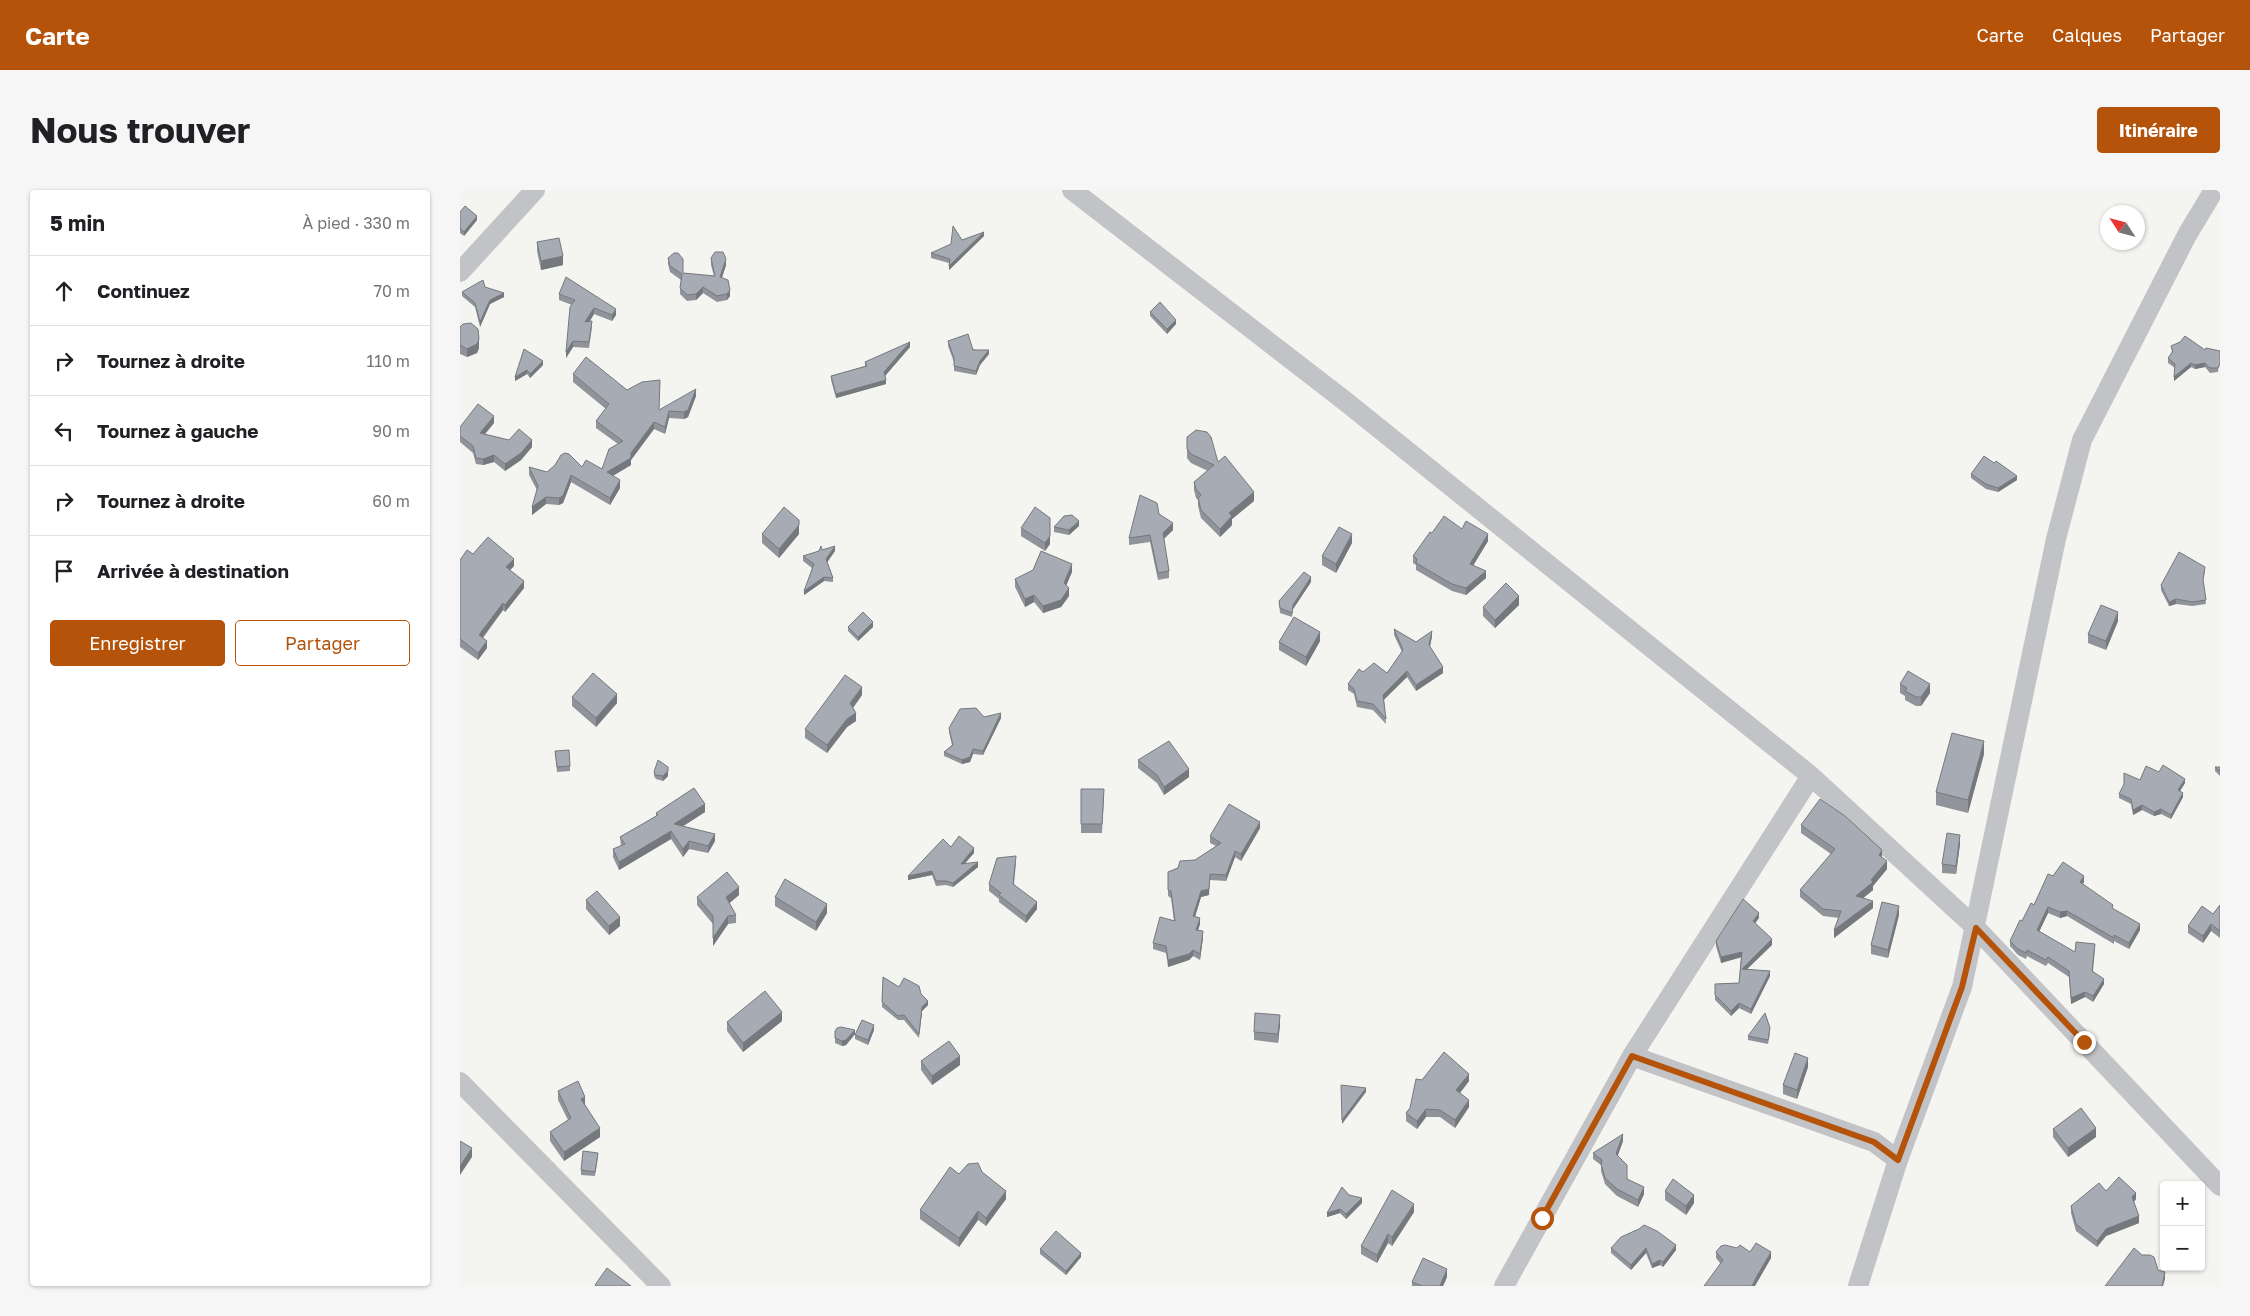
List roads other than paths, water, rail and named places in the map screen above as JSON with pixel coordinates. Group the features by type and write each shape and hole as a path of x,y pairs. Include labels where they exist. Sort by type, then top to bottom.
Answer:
{"street":[{"path":"460,272 535,190"},
{"path":"1072,190 1346,401 1811,776 1976,928 2220,1186"},
{"path":"1858,1286 1898,1160 1962,987 1976,928 2056,539 2082,440 2187,235 2214,190"},
{"path":"1504,1286 1632,1056 1811,776"},
{"path":"1632,1056 1874,1142 1898,1160"},
{"path":"460,1082 661,1286"}]}
